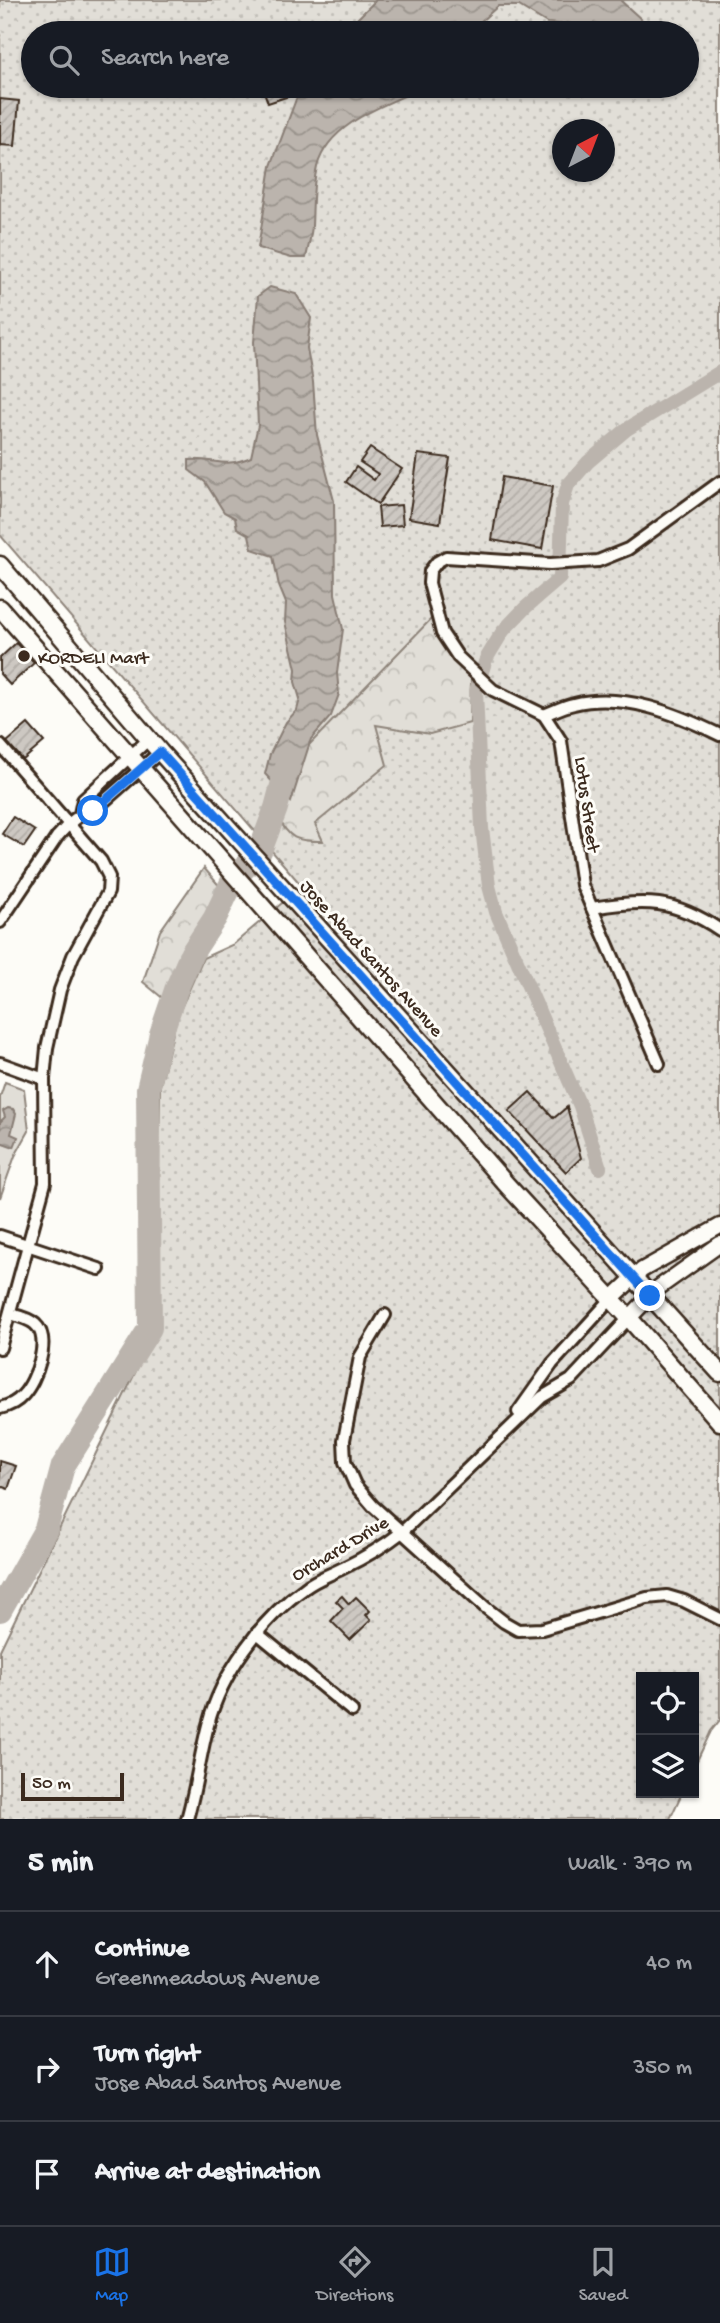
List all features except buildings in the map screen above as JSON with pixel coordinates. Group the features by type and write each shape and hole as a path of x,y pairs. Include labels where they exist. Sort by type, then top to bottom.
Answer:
{"main road":[{"name":"Jose Abad Santos Avenue","path":"0,565 154,745 720,1373"},
{"path":"0,608 506,1184 720,1422"}],"street":[{"path":"720,482 628,549 598,561 550,564 446,557 437,562 430,571 429,583 442,633 458,657 493,690 544,715 575,703 614,701 657,709 720,735"},
{"name":"Lotus Street","path":"544,715 562,741 582,885 659,1064"},
{"path":"136,763 154,745"},
{"path":"0,922 57,837 80,814 83,800 136,763 154,745"},
{"path":"0,1348 44,1183 44,1079 47,1048 60,990 73,956 108,892 109,877 101,862 2,751"},
{"path":"592,908 653,902 673,906 720,930"},
{"path":"0,1063 44,1079"},
{"name":"Orchard Drive","path":"495,1442 535,1392 552,1364 633,1277 720,1226"},
{"path":"0,1236 99,1269"},
{"name":"Orchard Drive","path":"187,1819 208,1722 222,1689 243,1651 257,1633 285,1603 307,1586 384,1546 402,1532 542,1397 571,1380 650,1296 720,1244"},
{"path":"0,1408 10,1405 23,1395 38,1367 42,1353 40,1330 34,1323 10,1314"},
{"path":"385,1315 360,1356 344,1440 345,1462 355,1485 402,1532 486,1608 518,1630 541,1629 648,1598 667,1596 684,1601 720,1619"},
{"path":"257,1633 352,1711"}],"green space":[{"path":"0,0 720,0 720,1720 711,1731 699,1756 699,1672 636,1672 636,1798 680,1798 670,1819 0,1819 0,1650 157,1328 160,1086 177,1017 203,958 234,944 302,886 0,535"},
{"path":"432,618 453,659 471,678 470,723 430,734 376,725 387,765 315,824 323,841 294,837 285,830 277,815 309,745"},
{"path":"204,868 222,889 166,1001 143,982 160,931"},
{"path":"5,1082 24,1089 29,1131 15,1156 0,1198 0,1097"}],"water":[{"path":"376,0 620,0 643,21 544,21 519,6 498,6 481,21 355,21"},
{"path":"296,98 400,98 347,126 334,137 324,151 317,167 313,189 312,230 306,258 291,258 258,248 271,166"},
{"path":"270,287 296,294 311,318 307,348 317,435 334,501 335,594 343,629 337,673 339,694 331,716 311,739 291,802 265,774 270,754 286,722 297,710 300,699 285,622 286,603 279,586 273,556 252,549 249,535 237,528 235,518 224,512 205,482 189,470 189,460 226,463 251,457 258,425 254,342 258,296"},
{"path":"13,1109 16,1114 11,1134 18,1137 14,1147 0,1142 0,1122 5,1117 3,1111"}],"waterway":[{"path":"600,1168 580,1106 496,912 489,886 482,828 476,691 486,659 503,631 560,578 562,504 568,485 588,462 627,429 720,372"},
{"path":"0,1610 46,1529 63,1466 150,1328 148,1089 161,1034 192,953 215,918 233,880 260,851 276,808 289,759"}],"place":[{"name":"KORDELI Mart","path":"24,656"}],"route":[{"path":"93,811 160,752 650,1296"}]}
